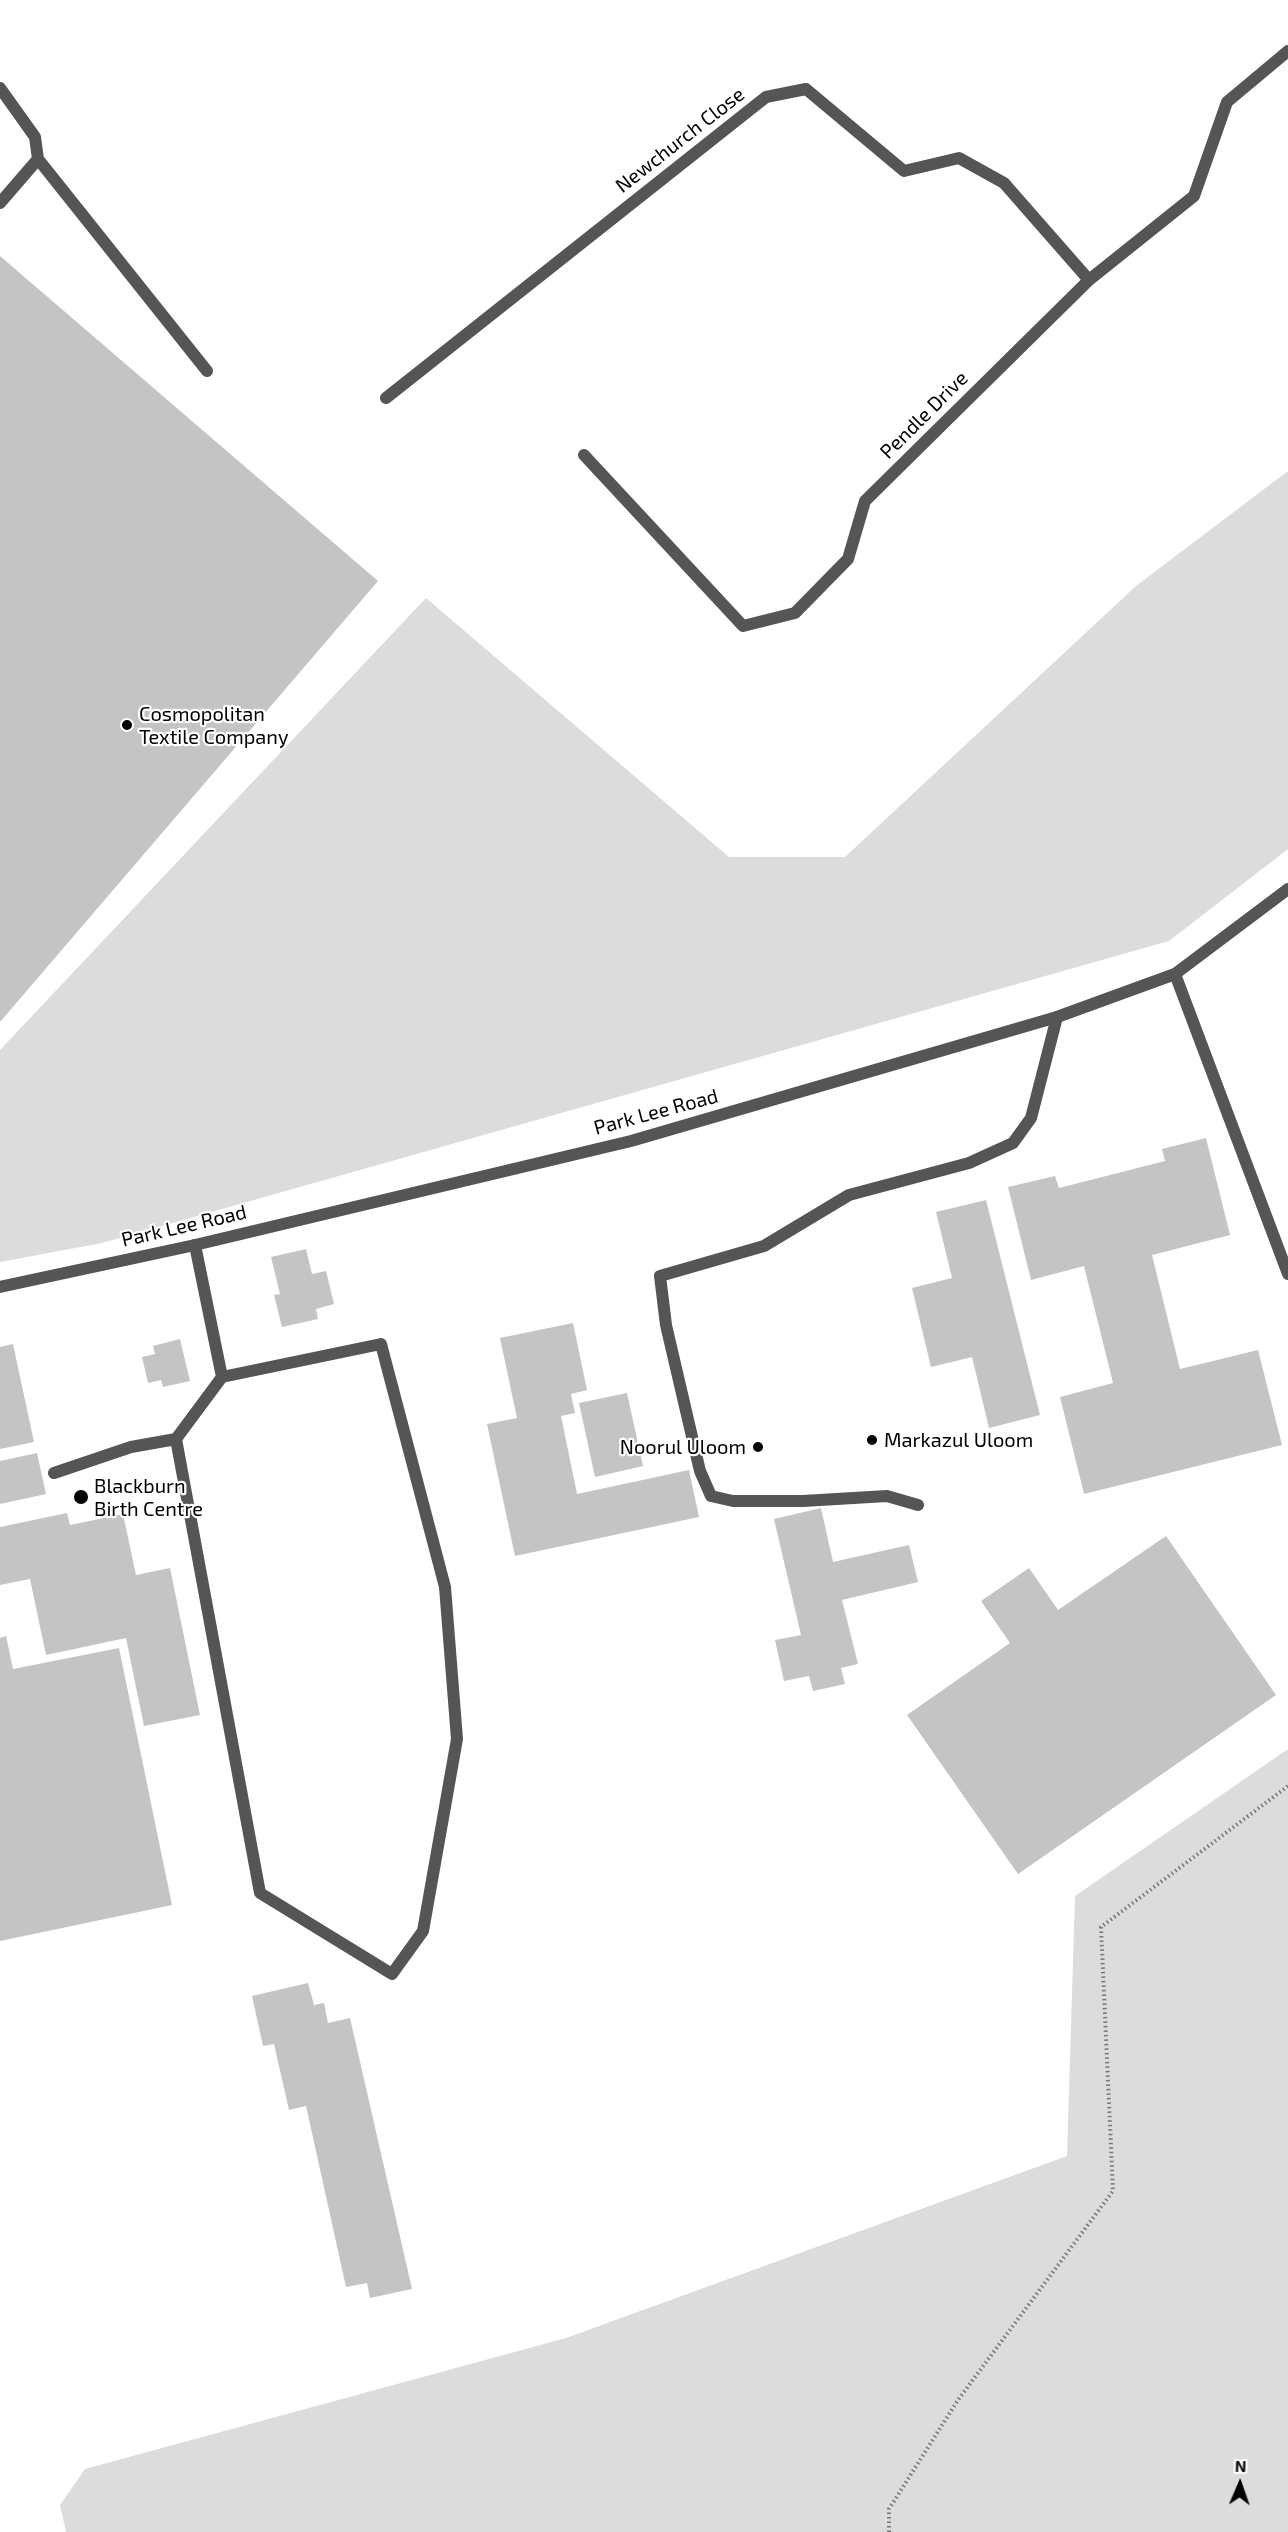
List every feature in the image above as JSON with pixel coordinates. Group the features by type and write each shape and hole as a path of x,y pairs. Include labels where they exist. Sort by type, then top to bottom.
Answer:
{"street":[{"name":"Pendle Drive","path":"584,455 743,626 795,613 848,559 865,501 1089,279 1194,196 1227,102 1288,51"},
{"path":"0,88 35,137 38,159 207,371"},
{"name":"Newchurch Close","path":"386,398 766,97 806,89 904,171 959,158 1004,183 1089,279"},
{"path":"0,203 38,159"},
{"name":"Park Lee Road","path":"0,1287 195,1245 631,1141 1058,1017 1175,974 1288,889"},
{"path":"1175,974 1288,1274"},
{"path":"918,1505 887,1496 802,1501 733,1501 711,1496 700,1471 666,1325 660,1276 764,1246 849,1195 969,1163 1013,1143 1030,1118 1058,1017"},
{"path":"195,1245 222,1377"},
{"path":"54,1473 131,1447 176,1439 222,1377 381,1344 445,1587 457,1739 423,1931 392,1974 260,1893 176,1439"}],"path":[{"path":"889,2532 889,2509 958,2400 1113,2191 1101,1927 1288,1786"}],"shaded area":[{"path":"1288,471 1288,849 1169,941 102,1243 0,1262 0,1050 426,598 729,857 845,857 1136,586"},
{"path":"1288,1749 1288,2532 66,2532 60,2505 85,2469 566,2338 1067,2156 1075,1896"}],"building":[{"name":"Cosmopolitan Textile Company","path":"0,256 378,581 0,1022"},
{"path":"1206,1138 1230,1235 1152,1255 1180,1369 1258,1350 1282,1445 1084,1494 1060,1397 1113,1383 1084,1266 1031,1280 1008,1187 1055,1176 1059,1188 1165,1161 1162,1149"},
{"path":"986,1200 1040,1415 989,1428 972,1357 931,1367 912,1288 952,1278 936,1212"},
{"path":"306,1249 312,1274 326,1271 334,1304 316,1309 318,1319 282,1327 274,1295 280,1294 271,1257"},
{"path":"573,1323 587,1390 571,1394 575,1413 561,1416 577,1494 689,1470 699,1517 515,1556 487,1424 517,1418 500,1338"},
{"path":"180,1339 190,1381 163,1387 161,1380 148,1383 142,1357 155,1354 153,1346"},
{"path":"13,1344 34,1442 0,1449 0,1347"},
{"path":"627,1393 643,1466 595,1477 579,1403"},
{"path":"37,1453 46,1494 0,1504 0,1461"},
{"path":"821,1508 833,1562 909,1545 918,1582 842,1600 858,1664 841,1668 845,1684 813,1691 809,1676 784,1681 775,1640 801,1635 774,1519"},
{"path":"67,1513 70,1525 123,1514 136,1575 170,1568 200,1715 144,1726 126,1638 46,1655 30,1579 0,1585 0,1527"},
{"path":"1166,1536 1276,1695 1018,1874 907,1715 1010,1643 981,1601 1029,1568 1058,1610"},
{"path":"6,1636 13,1669 119,1648 172,1905 0,1941 0,1638"},
{"path":"308,1983 314,2005 324,2003 328,2023 350,2018 412,2289 370,2298 367,2283 346,2287 306,2106 289,2110 274,2044 263,2046 252,1996"}],"place":[{"name":"Cosmopolitan Textile Company","path":"127,725"},
{"name":"Markazul Uloom","path":"872,1440"},
{"name":"Noorul Uloom","path":"758,1447"},
{"name":"Blackburn Birth Centre","path":"81,1497"}]}
